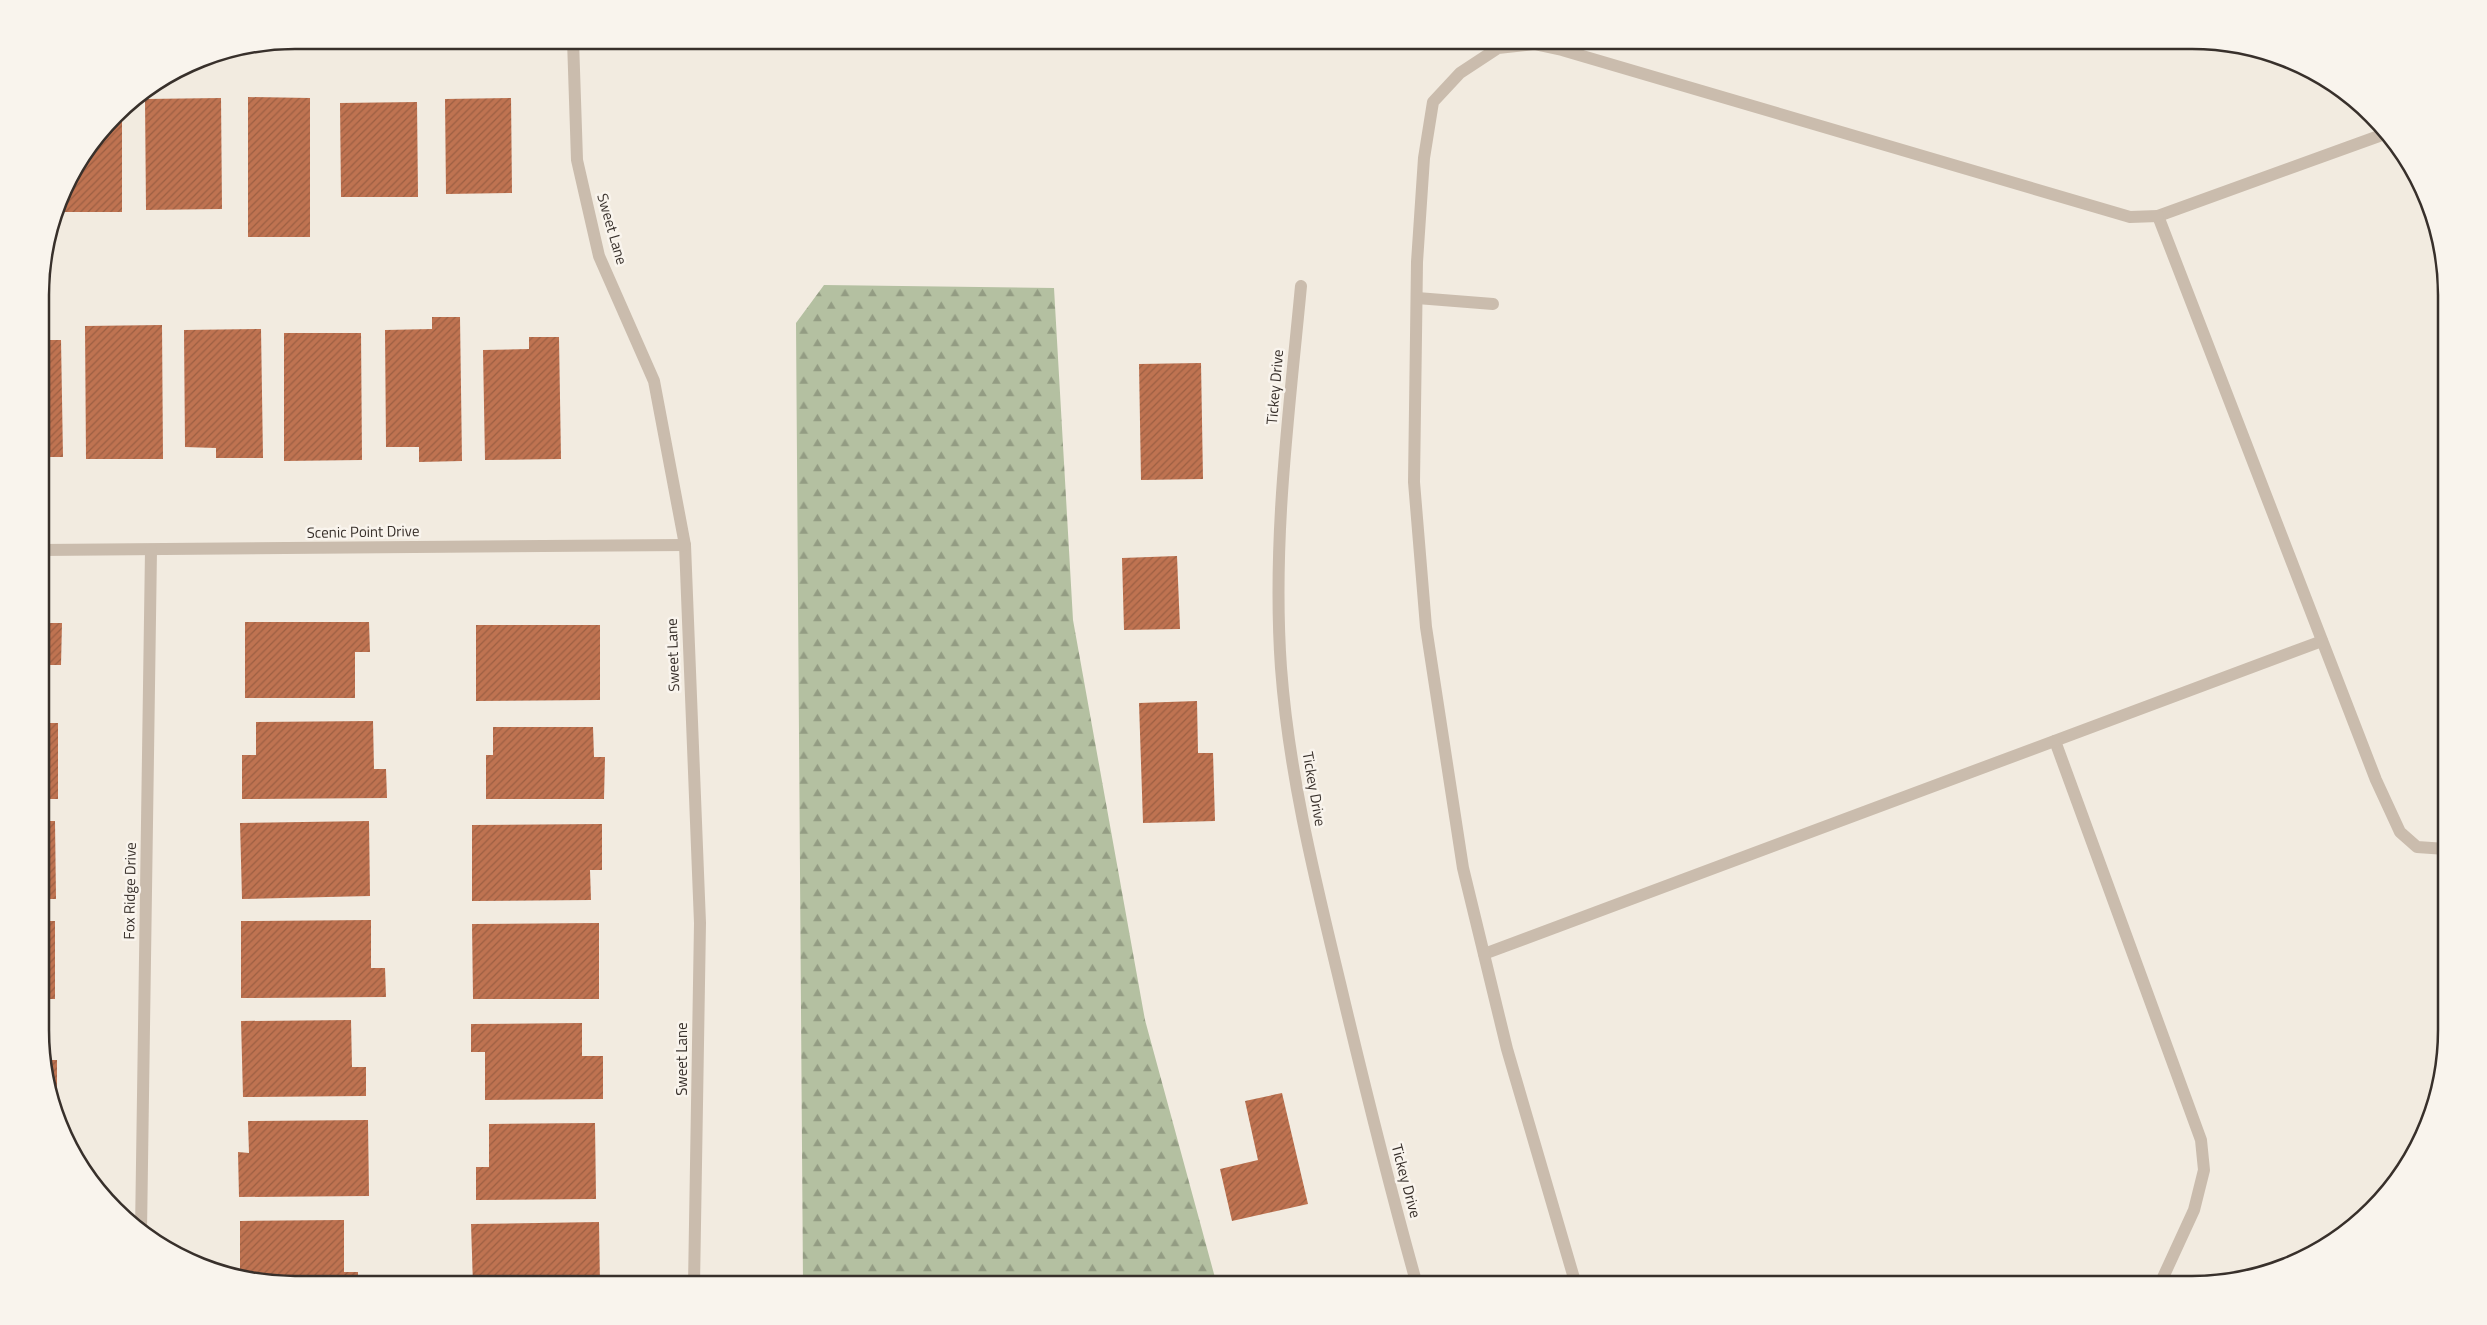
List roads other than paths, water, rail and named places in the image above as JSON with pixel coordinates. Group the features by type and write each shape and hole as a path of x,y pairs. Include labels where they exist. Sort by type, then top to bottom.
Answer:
{"street":[{"name":"Sweet Lane","path":"573,49 577,160 599,256 654,381 685,545 700,923 694,1276"},
{"path":"1496,49 1460,73 1433,102 1424,158 1417,262 1414,482 1426,627 1463,868 1507,1049 1573,1276"},
{"path":"1557,49 2130,217 2158,216 2379,136"},
{"path":"2158,216 2376,780 2400,832 2417,847 2438,848"},
{"name":"Tickey Drive","path":"1301,286 1279,521 1281,665 1286,727 1307,848 1388,1182 1414,1276"},
{"path":"1417,298 1493,304"},
{"name":"Scenic Point Drive","path":"49,550 685,545"},
{"name":"Fox Ridge Drive","path":"142,1224 151,550"},
{"path":"1484,954 2322,641"},
{"path":"2055,741 2201,1140 2204,1170 2194,1210 2163,1276"}]}
